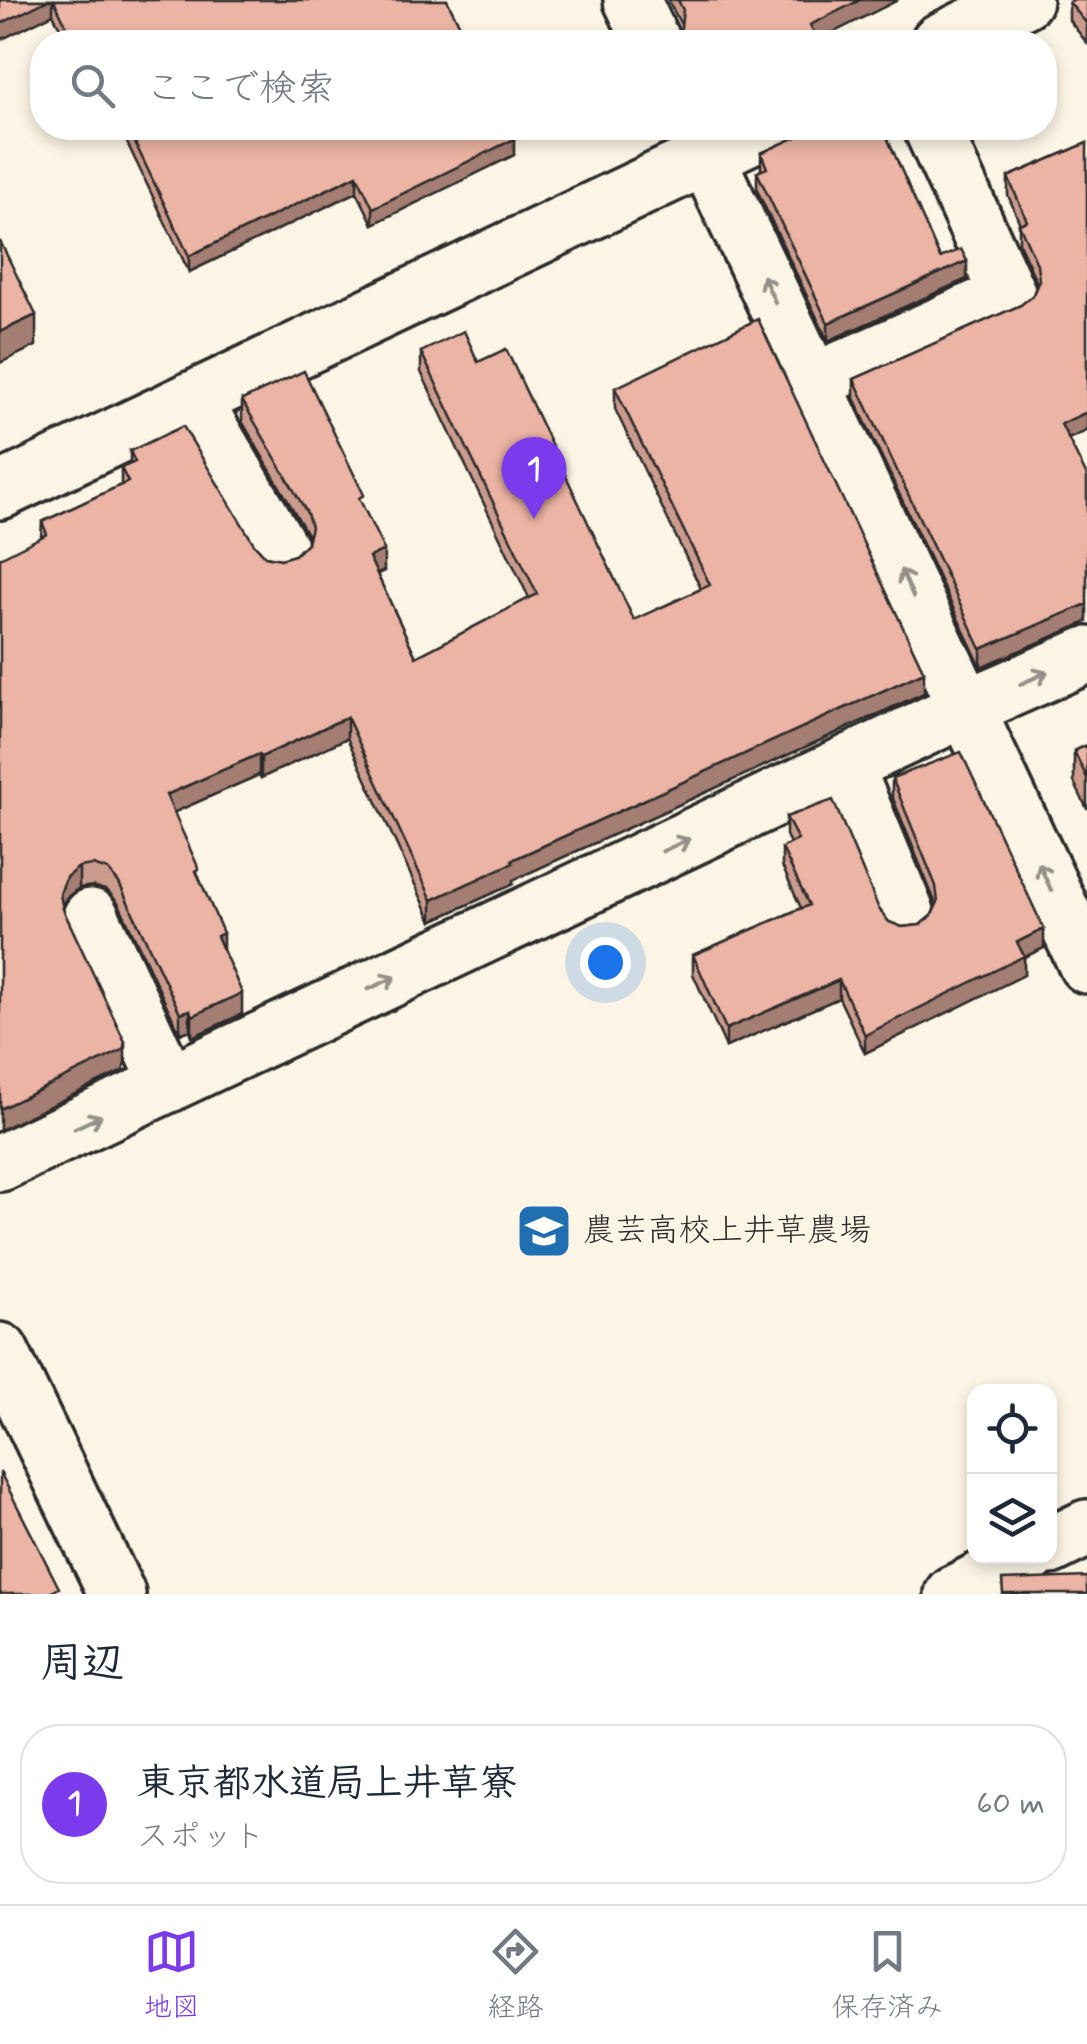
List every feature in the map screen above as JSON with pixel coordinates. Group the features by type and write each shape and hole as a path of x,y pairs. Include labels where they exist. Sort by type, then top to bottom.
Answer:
{"street":[{"path":"632,0 646,30"},
{"path":"963,30 1024,0"},
{"path":"813,382 1008,295 937,140"},
{"path":"0,491 193,399 700,142 1087,966"},
{"path":"193,399 280,549"},
{"path":"0,1163 966,708 1087,655"},
{"path":"845,765 907,915"},
{"path":"92,917 169,1084"},
{"path":"0,1351 117,1594"},
{"path":"1057,1543 1087,1528"},
{"path":"952,1594 1013,1564"}],"building":[{"path":"0,0 48,0 0,24"},
{"path":"54,0 447,0 462,30 68,30"},
{"path":"678,0 860,0 810,25 813,30 681,30 683,10"},
{"path":"1087,0 1087,24 1069,2"},
{"path":"134,140 512,140 373,208 357,175 189,256"},
{"path":"790,140 888,140 940,258 961,249 967,261 828,323 757,172 767,168 761,153"},
{"path":"1087,143 1087,412 1061,424 1087,476 1087,604 981,649 854,379 1021,305 1033,295 1039,280 1037,264 1019,224 1027,221 1008,177"},
{"path":"0,241 36,315 0,332"},
{"path":"758,319 924,672 432,900 347,717 166,795 199,869 196,871 223,933 217,936 242,993 192,1016 190,1010 180,1013 119,883 108,870 93,865 79,867 66,877 60,894 63,909 125,1042 123,1050 0,1109 0,558 47,534 42,522 128,482 121,468 135,462 130,451 183,426 254,544 265,556 281,559 295,555 307,543 311,527 307,513 242,400 304,371 364,495 359,498 384,550 369,557 416,657 537,594 421,352 464,331 478,362 506,349 634,620 710,585 615,388"},
{"path":"1087,745 1087,778 1074,751"},
{"path":"961,752 1044,929 1017,942 1024,956 865,1035 839,980 726,1029 693,955 809,905 782,848 798,840 786,817 833,800 879,909 889,922 902,927 920,925 932,915 938,902 936,886 892,778"},
{"path":"0,1472 59,1588 48,1594 0,1594"},
{"path":"1087,1577 1087,1594 1003,1594 1002,1580"}],"place":[{"name":"東京都水道局上井草寮","path":"534,519"},
{"name":"農芸高校上井草農場","path":"544,1231"}]}
